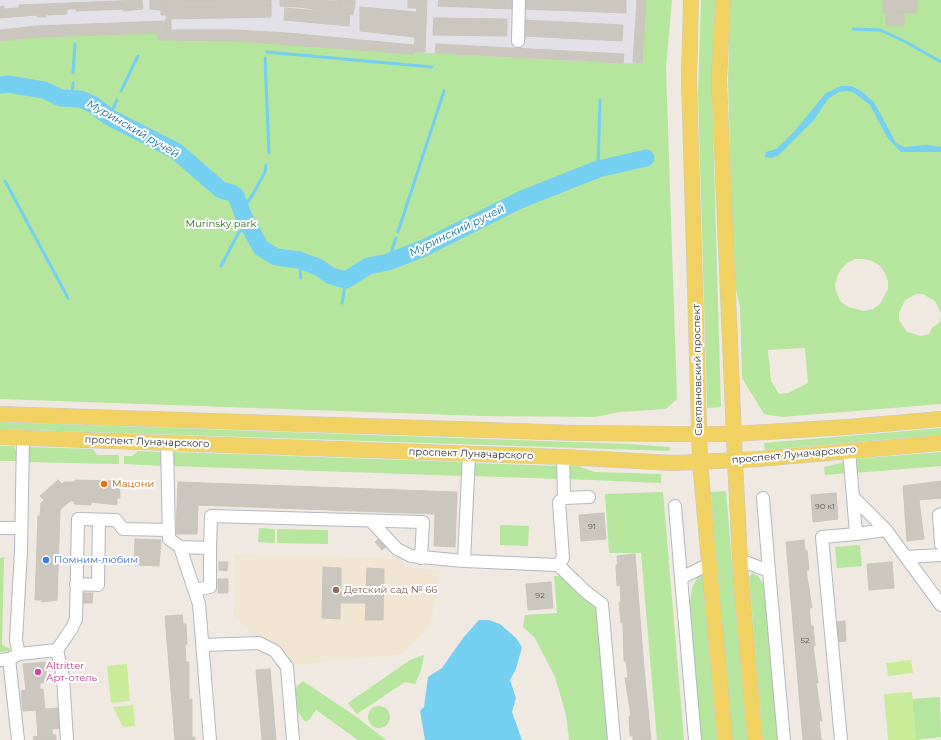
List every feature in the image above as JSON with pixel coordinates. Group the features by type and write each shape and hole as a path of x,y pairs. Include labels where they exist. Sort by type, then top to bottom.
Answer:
{"main road":[{"name":"Светлановский проспект","path":"691,0 689,78 700,462 725,740"},
{"path":"723,0 720,80 735,461 740,560 755,740"},
{"path":"0,414 569,433 699,434 734,434 847,428 941,419"},
{"name":"проспект Луначарского","path":"0,437 563,457 666,463 735,461 941,443"}],"street":[{"path":"518,41 519,0"},
{"path":"18,740 9,658 16,640 23,438"},
{"path":"168,443 169,539 180,547 210,548"},
{"path":"849,451 856,534"},
{"path":"464,561 469,454"},
{"path":"563,457 564,498"},
{"path":"558,565 563,558 559,502 564,498 589,497"},
{"path":"853,497 886,530 941,605"},
{"path":"763,498 784,740"},
{"path":"674,506 696,740"},
{"path":"941,514 939,514 941,544"},
{"path":"195,590 210,587 211,516 423,522 422,558"},
{"path":"9,658 57,650 72,628 76,619 78,519 116,520 123,528 169,530"},
{"path":"76,584 98,584 99,520"},
{"path":"371,521 397,549 422,558 558,565 586,592 602,604 614,740"},
{"path":"0,528 21,528"},
{"path":"841,740 822,537 886,530"},
{"path":"180,547 200,604 210,740"},
{"path":"906,557 941,555"},
{"path":"740,560 769,571"},
{"path":"681,578 710,564"},
{"path":"203,645 259,644 275,652 287,667 293,740"},
{"path":"57,650 63,677 67,740"}],"shaded area":[{"path":"0,0 646,0 642,63 623,63 413,52 413,54 238,41 38,37 0,41"},
{"name":"Детский сад № 66","path":"235,554 398,558 406,567 440,571 434,609 428,629 402,654 294,665 263,636 255,636 234,616"}],"green space":[{"name":"Murinsky park","path":"646,0 672,0 666,68 677,399 666,409 620,412 595,417 482,416 0,399 0,41 38,37 158,33 413,54 414,52 594,62 603,59 625,63 642,63"},
{"path":"701,0 715,0 712,94 721,407 707,408 698,95"},
{"path":"730,0 941,0 941,313 935,301 923,294 916,294 905,300 899,313 899,320 907,332 921,336 929,334 932,328 940,322 941,316 941,404 782,417 764,414 742,378 740,307 735,285 728,82","holes":["855,259 872,261 880,266 888,281 888,289 880,304 873,309 864,311 848,307 841,302 837,294 835,285 841,269 847,263","805,348 808,383 788,393 779,394 771,381 768,350"]},
{"path":"0,422 630,444 670,447 670,451 0,429"},
{"path":"941,428 941,435 765,450 764,443"},
{"path":"0,446 14,446 17,461 0,461"},
{"path":"28,447 93,449 97,455 119,455 119,464 25,462"},
{"path":"138,451 162,452 164,466 124,464 124,456 132,456"},
{"path":"174,452 462,462 464,476 173,466 172,458"},
{"path":"941,452 941,466 854,473 853,459"},
{"path":"845,462 847,473 825,475 824,467"},
{"path":"472,463 558,466 559,479 470,476"},
{"path":"566,466 578,466 595,472 661,474 661,483 567,479"},
{"path":"726,491 747,740 732,740 711,492"},
{"path":"663,492 684,740 657,740 641,553 609,553 605,494"},
{"path":"500,525 529,526 528,546 500,545"},
{"path":"259,528 275,529 275,543 258,542"},
{"path":"277,529 328,530 328,544 277,543"},
{"path":"860,545 862,566 837,568 835,547"},
{"path":"4,557 2,645 11,649 9,651 0,652 0,558"},
{"path":"752,573 758,576 766,588 779,740 763,740 749,577"},
{"path":"701,575 703,578 717,740 700,740 689,609 692,588 697,578"},
{"path":"554,576 561,576 596,607 609,740 569,740 566,715 555,677 535,638 523,627 525,615 557,613"},
{"path":"424,655 421,670 415,684 405,682 357,714 348,703 410,660"},
{"path":"911,660 913,673 888,676 886,663"},
{"path":"127,664 130,701 111,703 107,666"},
{"path":"303,681 358,718 386,740 358,740 316,710 309,720 305,722 298,712 295,688"},
{"path":"912,692 916,740 888,740 884,694"},
{"path":"940,697 941,737 916,740 912,699"},
{"path":"133,705 135,726 123,727 113,707"},
{"path":"379,706 387,709 390,717 387,725 379,728 371,725 368,717 371,709"}],"water":[{"path":"841,86 851,86 861,91 874,102 896,143 904,147 926,145 941,147 941,152 901,152 887,137 870,105 853,92 846,91 839,92 828,99 814,120 779,155 772,158 765,157 766,152 776,149 792,134 826,93"},
{"path":"479,620 489,620 500,624 516,638 522,647 516,669 510,680 516,698 512,712 522,740 425,740 420,711 424,707 428,677 442,668 463,638"}],"building":[{"path":"142,0 143,9 123,11 123,9 76,11 76,9 67,9 67,14 46,15 46,17 37,17 37,15 0,18 0,7 4,6 4,9 19,8 19,5"},
{"path":"150,0 167,0 167,5 150,5"},
{"path":"167,0 271,0 271,5 167,8"},
{"path":"280,0 299,0 299,7 280,6"},
{"path":"299,0 341,1 339,13 299,7"},
{"path":"355,0 355,3 337,1"},
{"path":"408,0 417,0 417,8 408,8"},
{"path":"417,0 427,0 425,52 414,52"},
{"path":"439,0 512,0 512,9 438,6"},
{"path":"524,0 626,0 626,13 524,9"},
{"path":"637,0 646,0 642,63 633,62"},
{"path":"883,0 917,0 917,13 883,12"},
{"path":"341,1 355,3 353,15 339,13"},
{"path":"150,5 161,5 161,10 150,9"},
{"path":"161,5 167,5 166,15 161,15"},
{"path":"271,5 271,17 166,19 167,8"},
{"path":"360,7 416,12 416,24 360,19"},
{"path":"285,8 350,14 349,26 284,20"},
{"path":"886,12 904,12 904,26 886,25"},
{"path":"434,18 507,19 507,36 433,35"},
{"path":"166,19 171,19 171,30 166,30"},
{"path":"360,19 416,24 415,37 360,31"},
{"path":"523,20 623,25 622,41 523,36"},
{"path":"166,21 166,40 158,40 158,33 38,37 0,41 0,30 36,26"},
{"path":"166,30 237,30 287,33 414,45 414,52 413,54 237,41 166,40"},
{"path":"436,44 624,54 623,63 435,53"},
{"path":"58,480 62,484 64,482 75,482 75,480 118,481 120,498 117,498 117,505 91,502 91,505 74,504 75,501 70,501 60,510 57,600 42,602 42,600 35,600 38,516 40,516 41,503 44,500 40,496"},
{"path":"941,481 941,498 919,500 924,539 907,541 903,486"},
{"path":"178,482 457,492 455,547 434,546 435,514 198,505 197,534 176,534"},
{"path":"836,493 838,519 813,522 811,495"},
{"path":"604,513 606,539 581,541 579,515"},
{"path":"382,536 389,544 382,550 375,542"},
{"path":"135,539 161,540 159,566 134,565"},
{"path":"804,540 805,550 807,550 809,570 806,570 812,608 809,608 815,646 813,646 818,683 816,683 822,721 819,721 821,739 823,740 803,740 786,542"},
{"path":"635,554 651,740 633,740 633,736 630,736 629,716 631,716 625,678 628,678 626,661 624,661 623,623 621,623 619,602 621,602 620,585 617,586 617,556"},
{"path":"219,562 228,562 227,571 219,570"},
{"path":"892,562 894,588 869,590 867,564"},
{"path":"323,567 341,568 341,593 366,594 367,568 384,569 383,620 365,620 366,603 340,603 340,619 322,618"},
{"path":"218,579 228,579 228,593 218,593"},
{"path":"551,582 553,608 528,610 526,584"},
{"path":"83,593 93,593 92,603 83,603"},
{"path":"182,615 183,624 186,624 186,662 189,662 189,700 192,699 192,737 195,737 195,740 175,740 165,616"},
{"path":"845,621 846,641 837,642 836,622"},
{"path":"45,662 47,682 40,683 40,689 43,689 45,709 58,708 60,728 52,729 53,735 56,735 56,740 34,740 33,737 38,736 36,710 23,711 21,691 26,690 23,664"},
{"path":"270,669 276,740 262,740 256,670"}],"waterway":[{"path":"853,29 880,30 906,42 941,62"},
{"path":"73,73 75,44"},
{"path":"267,52 432,67"},
{"path":"121,91 138,56"},
{"path":"265,58 269,153"},
{"path":"72,98 73,83"},
{"name":"Муринский ручей","path":"0,85 8,84 44,90 61,98 81,99 94,105 109,117 176,151 221,190 232,193 236,196 244,217 261,248 276,257 299,260 318,267 331,276 346,280 368,266 388,262 424,248 520,200 598,169 646,158"},
{"path":"398,232 444,91"},
{"path":"109,117 117,100"},
{"path":"598,169 600,100"},
{"path":"240,208 245,205 252,196 265,172 266,165"},
{"path":"5,181 68,298"},
{"path":"221,266 239,232 249,226"},
{"path":"388,262 396,238"},
{"path":"299,260 301,278"},
{"path":"342,303 346,280"}],"place":[{"name":"Мацони","path":"104,484"},
{"name":"Помним-любим","path":"46,560"},
{"name":"Детский сад № 66","path":"336,590"},
{"name":"Altritter Арт-отель","path":"38,672"}]}
